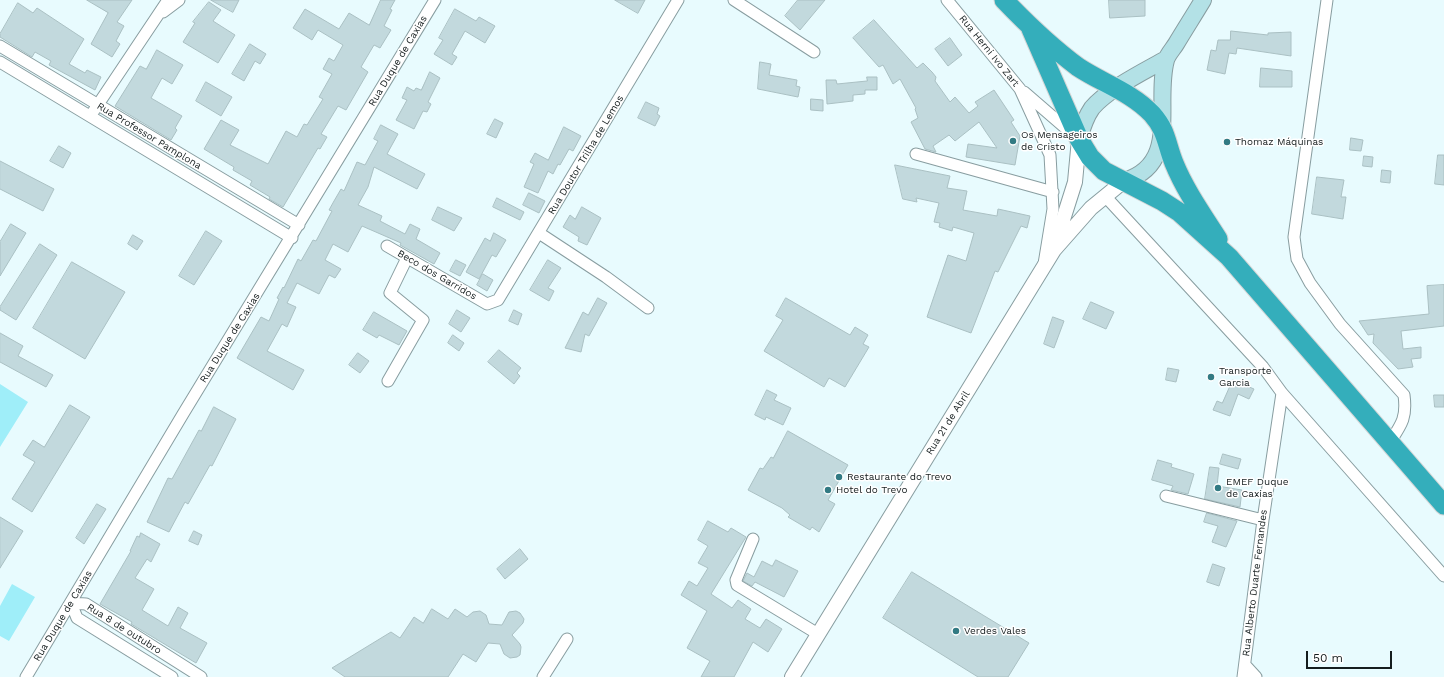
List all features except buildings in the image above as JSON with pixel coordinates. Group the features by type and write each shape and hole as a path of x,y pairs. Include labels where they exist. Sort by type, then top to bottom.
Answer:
{"highway":[{"path":"1004,0 1031,29 1078,66 1118,88 1150,113 1163,127 1174,162 1188,190 1229,257"},
{"path":"1031,29 1079,139 1090,157 1104,171 1179,212 1229,257 1444,505"}],"main road":[{"path":"1079,139 1084,123 1092,109 1104,97 1166,59 1203,0"},
{"path":"1124,181 1135,178 1148,168 1156,156 1162,142 1162,102 1166,59"}],"street":[{"path":"89,117 168,0"},
{"path":"158,16 179,0"},
{"name":"Rua Duque de Caxias","path":"26,677 183,414 292,238 435,0"},
{"name":"Rua Doutor Trilha de Lemos","path":"487,304 498,300 678,0"},
{"path":"734,0 814,52"},
{"name":"Rua Herni Ivo Zart","path":"947,0 1020,89 1050,155 1053,210 1043,267"},
{"path":"1327,0 1294,237 1297,259 1310,284 1340,324 1404,395 1406,410 1402,425 1390,442"},
{"path":"1,62 4,49"},
{"name":"Rua Professor Pamplona","path":"4,49 97,106 299,225"},
{"name":"Rua Professor Pamplona","path":"1,62 89,117 292,238"},
{"path":"1020,89 1059,124 1079,139"},
{"name":"Rua 21 de Abril","path":"1054,250 1075,182 1079,139"},
{"path":"916,154 1053,192"},
{"name":"Rua 21 de Abril","path":"792,677 1054,250 1092,208 1124,181"},
{"path":"1105,196 1163,256 1263,367 1282,394 1444,576"},
{"path":"539,233 606,277 648,308"},
{"name":"Beco dos Garridos","path":"387,246 487,304"},
{"path":"388,381 423,320 390,292 407,258"},
{"name":"Rua Alberto Duarte Fernandes","path":"1243,677 1262,520 1282,394"},
{"path":"1166,496 1262,520"},
{"path":"753,539 736,580 737,585 818,634"},
{"name":"Rua 8 de outubro","path":"172,677 77,618 71,603 86,604 201,677"},
{"path":"543,677 567,640"},
{"path":"1245,665 1256,677"}],"shaded area":[{"path":"0,384 28,402 0,447"},
{"path":"12,584 35,597 9,641 0,636 0,606"}],"place":[{"name":"Os Mensageiros de Cristo","path":"1013,141"},
{"name":"Thomaz Máquinas","path":"1227,142"},
{"name":"Transporte Garcia","path":"1211,377"},
{"name":"Restaurante do Trevo","path":"839,477"},
{"name":"EMEF Duque de Caxias","path":"1218,488"},
{"name":"Hotel do Trevo","path":"828,490"},
{"name":"Verdes Vales","path":"956,631"}]}
